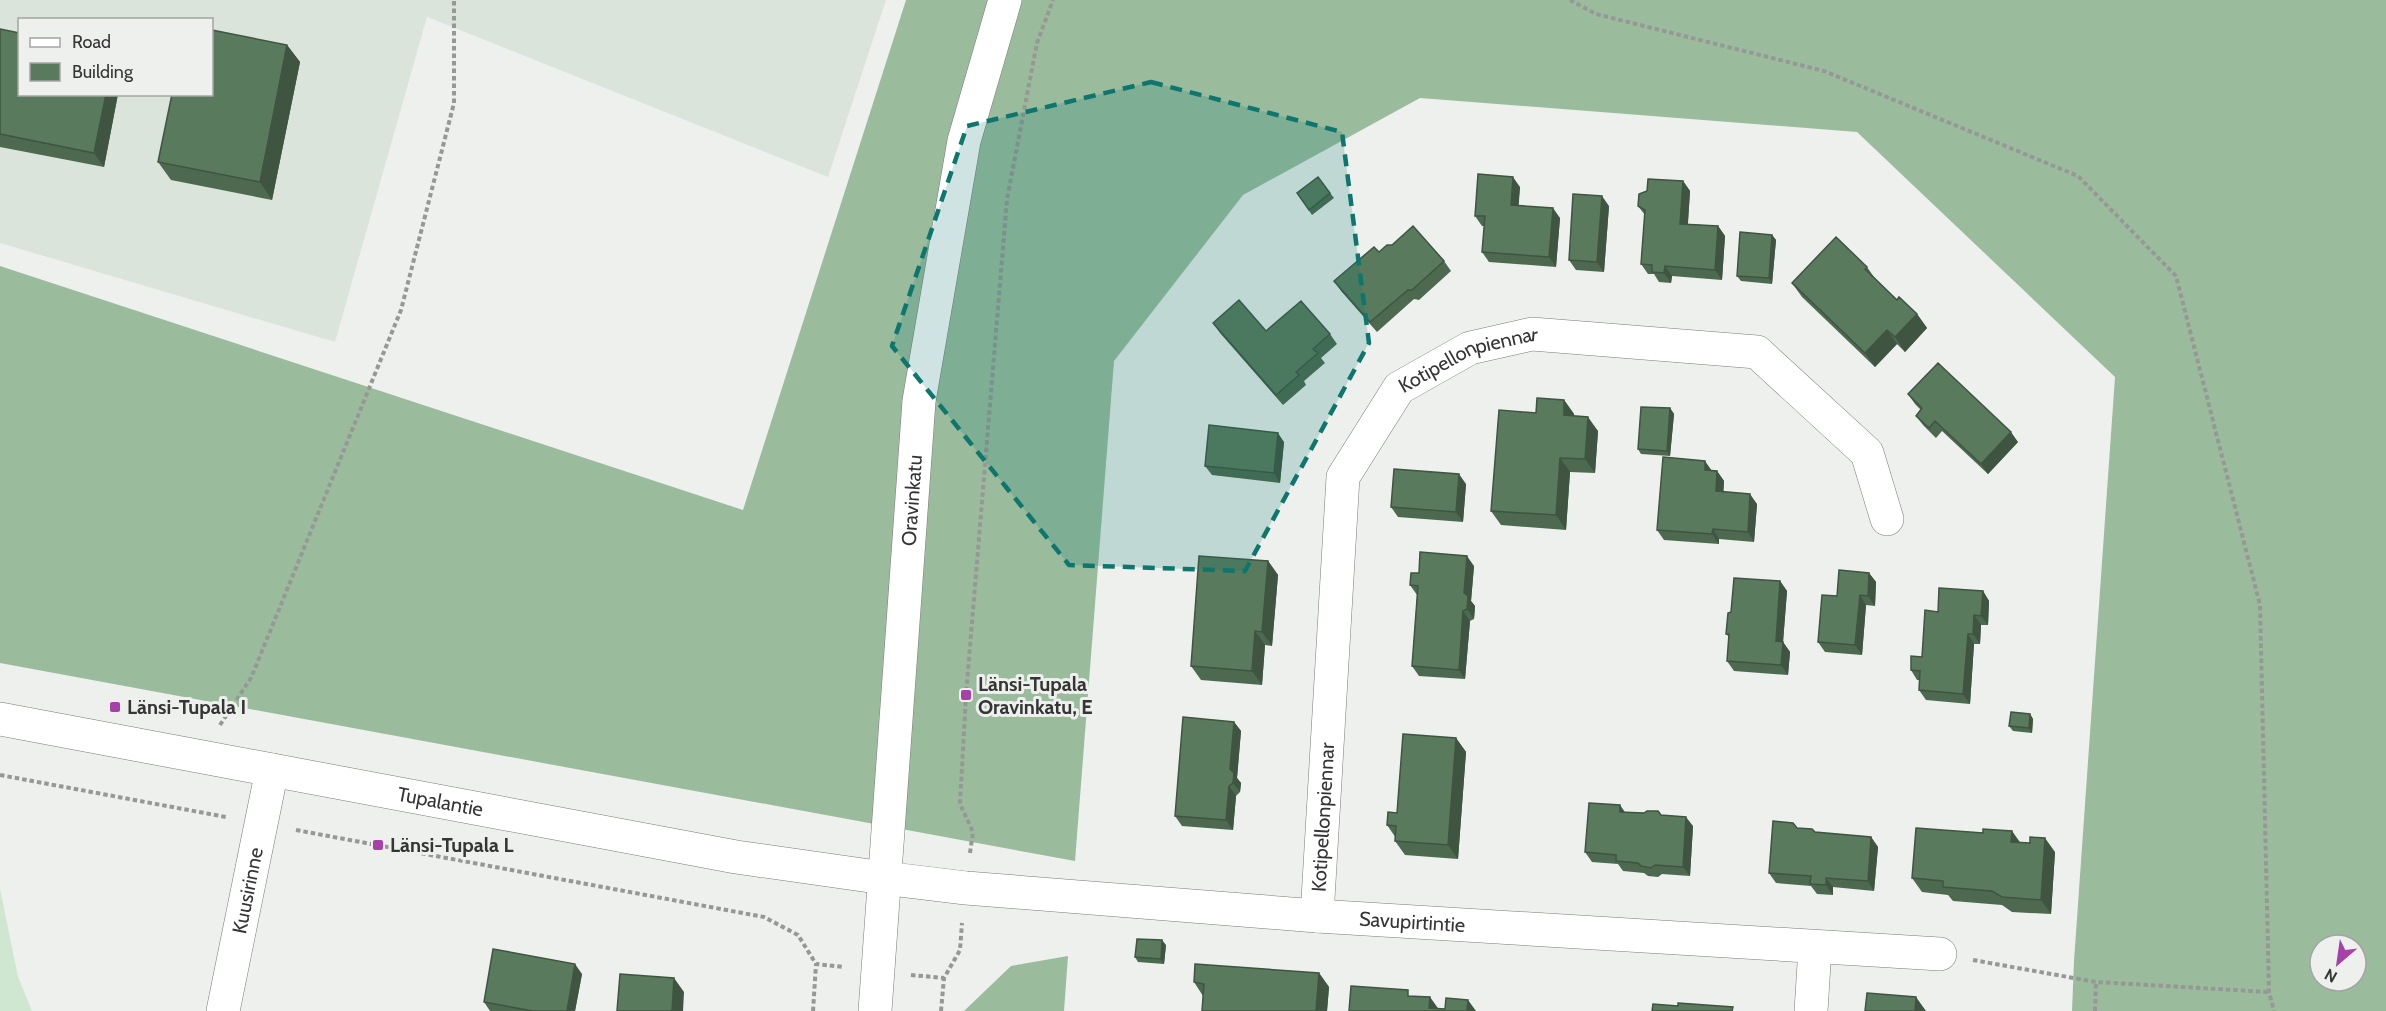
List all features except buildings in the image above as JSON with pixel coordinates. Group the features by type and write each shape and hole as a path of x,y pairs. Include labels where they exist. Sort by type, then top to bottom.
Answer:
{"street":[{"name":"Oravinkatu","path":"875,1011 919,401 964,141 1005,0"},
{"name":"Kotipellonpiennar","path":"1317,916 1343,477 1399,388 1470,348 1532,334 1757,352 1867,453 1887,519"},
{"name":"Tupalantie","path":"0,719 736,857 884,878"},
{"name":"Kuusirinne","path":"223,1011 272,770"},
{"name":"Savupirtintie","path":"884,878 966,888 1317,916 1940,954"},
{"path":"1811,1011 1815,948"}],"path":[{"path":"220,725 251,678 401,310 454,103 454,0"},
{"path":"941,1011 944,978 960,950 973,832 960,804 966,695 1007,199 1037,43 1053,0"},
{"path":"1570,0 1596,14 1824,71 2078,176 2176,276 2260,605 2269,992 2274,1011"},
{"path":"0,775 764,917 798,935 816,964 813,1011"},
{"path":"1940,954 2096,982 2269,992"},
{"path":"816,964 878,971"},
{"path":"2096,982 2096,1011"}],"highlighted area":[{"path":"1151,82 1342,132 1369,343 1245,571 1069,565 892,346 967,126"}],"shaded area":[{"path":"0,0 886,0 828,177 427,17 335,342 0,243"}],"green space":[{"path":"906,0 2386,0 2386,1011 2072,1011 2115,377 1857,132 1420,98 1243,195 1114,361 1075,861 0,663 0,266 743,510"},
{"path":"0,889 18,977 32,1011 0,1011"},
{"path":"1068,956 1064,1011 964,1011 1011,966"}],"place":[{"name":"Länsi-Tupala Oravinkatu, E","path":"966,695"},
{"name":"Länsi-Tupala I","path":"115,707"},
{"name":"Länsi-Tupala L","path":"378,845"}]}
